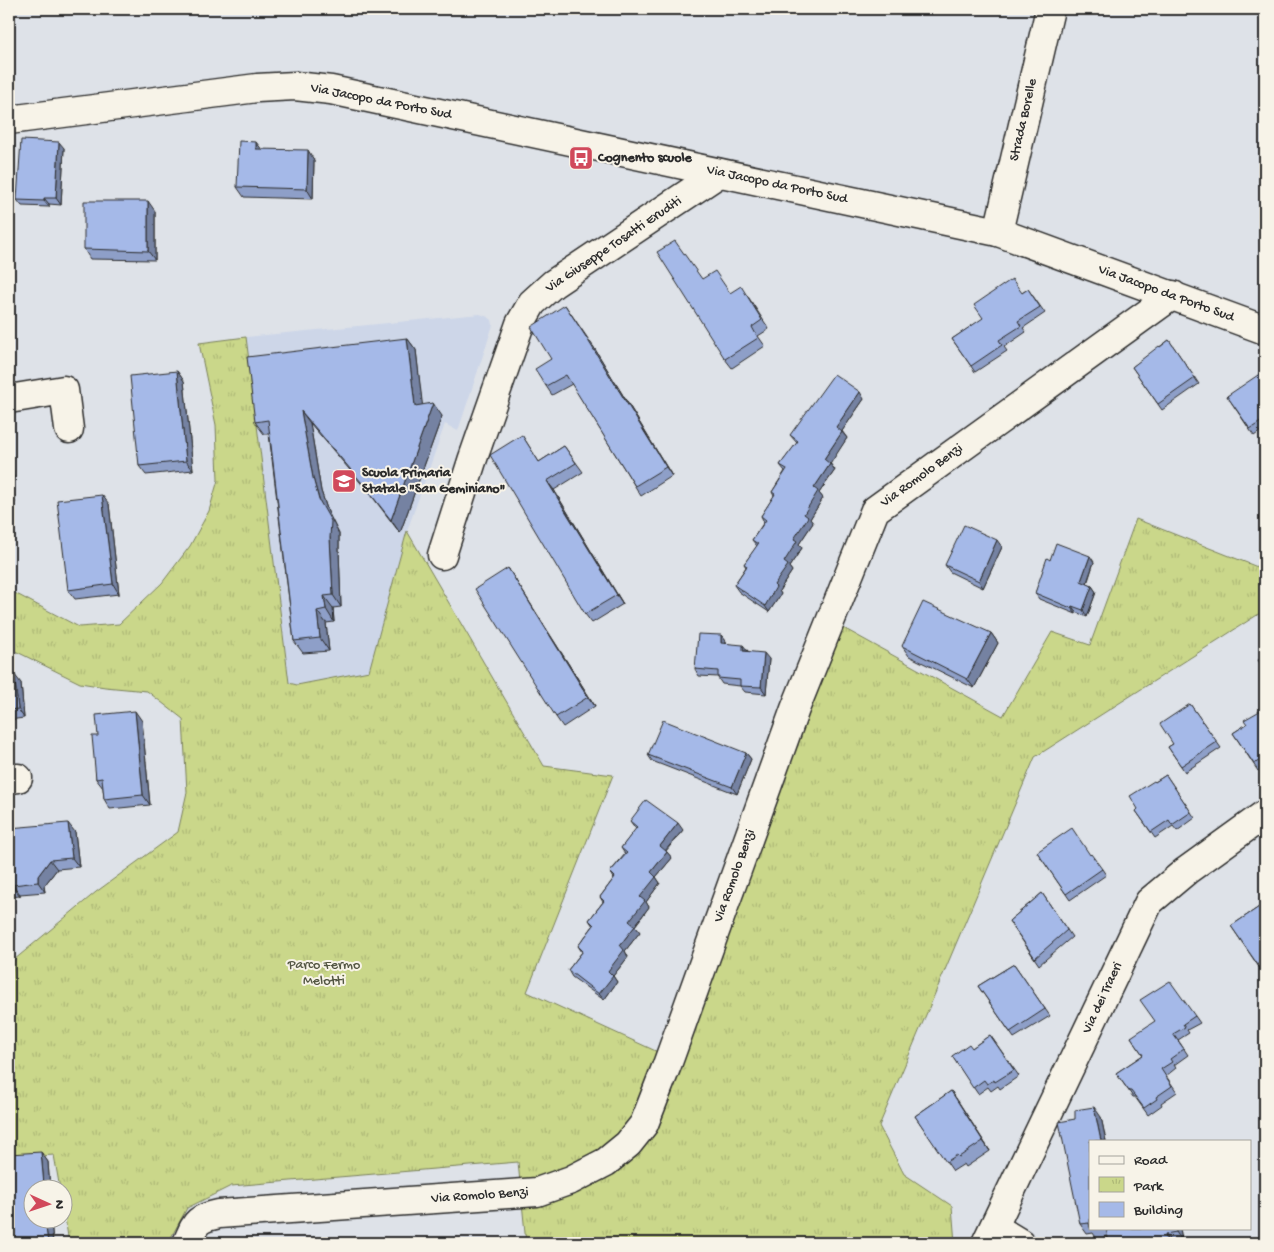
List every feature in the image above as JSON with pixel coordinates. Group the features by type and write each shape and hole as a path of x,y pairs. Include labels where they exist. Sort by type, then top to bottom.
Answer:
{"street":[{"name":"Strada Borelle","path":"998,232 1050,9"},
{"name":"Via Jacopo da Porto Sud","path":"9,120 258,88 295,86 332,90 998,232 1265,330"},
{"name":"Via Giuseppe Tosatti Eruditi","path":"442,555 511,346 520,324 532,303 553,284 720,173"},
{"name":"Via Romolo Benzi","path":"187,1243 196,1222 205,1217 219,1214 537,1192 571,1180 606,1162 628,1144 644,1124 795,709 875,510 1173,295"},
{"path":"9,399 64,390 69,429"},
{"name":"Via dei Traeri","path":"1020,1243 990,1235 1148,902 1186,871 1265,814"}],"shaded area":[{"name":"Scuola Primaria Statale \"San Geminiano\"","path":"480,314 492,320 493,325 458,431 445,424 407,531 369,672 297,685 289,683 246,337"}],"green space":[{"name":"Parco Fermo Melotti","path":"246,337 289,683 297,685 369,671 407,531 544,766 613,775 527,992 671,1058 838,625 1003,716 1052,632 1090,645 1136,519 1265,570 1265,610 1035,757 879,1126 904,1174 952,1206 955,1243 526,1243 518,1162 231,1186 187,1208 168,1243 69,1243 67,1230 72,1230 72,1180 58,1180 54,1155 9,1158 9,1000 14,960 96,892 178,832 187,792 183,719 147,691 80,683 9,648 9,590 79,627 119,624 162,583 190,546 209,511 218,480 216,425 199,343"}],"building":[{"path":"21,140 59,142 56,198 44,198 44,201 17,200"},
{"path":"239,141 256,142 256,149 308,150 307,189 237,187"},
{"path":"84,201 148,201 148,251 84,249"},
{"path":"675,241 702,279 715,271 730,293 741,286 762,320 752,327 758,338 725,359 657,252"},
{"path":"1012,279 1022,293 1028,289 1040,307 1018,321 1021,326 999,340 1002,345 971,366 952,339 983,318 974,305"},
{"path":"565,305 666,467 635,486 566,375 546,386 535,369 551,359 531,327"},
{"path":"407,338 415,406 433,403 391,520 301,411 313,478 319,500 331,521 333,595 324,596 326,609 317,611 320,638 294,641 268,420 255,422 247,357"},
{"path":"1169,340 1195,378 1158,404 1132,367"},
{"path":"177,371 186,461 139,466 130,376"},
{"path":"1261,373 1265,379 1265,419 1250,429 1227,396"},
{"path":"834,374 860,392 836,427 842,432 824,459 830,464 814,488 818,491 804,514 808,517 794,539 797,541 784,562 788,565 774,585 776,587 765,606 734,585 747,566 744,564 758,544 752,540 766,520 761,516 775,494 772,492 787,469 780,465 798,441 790,435"},
{"path":"522,435 539,462 564,446 576,463 547,481 617,595 585,614 490,455"},
{"path":"102,495 113,584 68,590 57,500"},
{"path":"964,525 997,540 979,581 945,565"},
{"path":"1056,543 1090,556 1081,581 1092,586 1083,610 1072,606 1071,608 1035,593 1047,558 1050,560"},
{"path":"508,568 588,697 556,717 475,589"},
{"path":"923,602 991,633 967,679 902,646"},
{"path":"698,634 721,635 721,643 743,645 743,651 764,653 761,687 740,686 740,680 718,678 718,671 695,669"},
{"path":"1265,655 1265,671 1258,660"},
{"path":"9,674 14,674 18,709 9,710"},
{"path":"1190,704 1217,742 1181,766 1168,747 1173,744 1160,724"},
{"path":"1265,708 1265,757 1254,764 1233,733 1247,724 1244,720"},
{"path":"135,711 143,795 104,799 102,778 96,779 92,736 98,736 96,715"},
{"path":"663,720 746,753 732,787 648,755"},
{"path":"1166,775 1191,812 1172,825 1169,820 1151,832 1136,811 1138,809 1130,796"},
{"path":"646,800 678,823 660,846 667,852 651,872 656,877 640,897 645,901 629,921 635,926 620,945 624,950 608,971 613,976 599,994 568,970 583,951 578,946 594,925 589,920 604,901 600,897 615,877 610,872 627,853 621,848 637,827 630,821"},
{"path":"68,823 72,858 50,860 38,876 38,882 9,887 9,850 11,849 9,828"},
{"path":"1072,828 1102,869 1066,894 1037,852"},
{"path":"1042,893 1067,930 1035,958 1009,921"},
{"path":"1265,903 1265,964 1260,968 1231,926"},
{"path":"1014,964 1045,1009 1010,1032 978,986"},
{"path":"1170,981 1195,1016 1183,1024 1185,1027 1173,1034 1184,1049 1170,1059 1172,1062 1161,1069 1172,1086 1144,1108 1116,1073 1143,1055 1131,1037 1155,1021 1140,1000"},
{"path":"990,1035 1014,1070 995,1082 994,1080 987,1084 984,1080 973,1088 952,1056 969,1044 972,1048"},
{"path":"951,1091 983,1141 959,1157 957,1155 946,1162 915,1116"},
{"path":"1094,1107 1101,1140 1089,1140 1089,1223 1080,1224 1059,1122 1075,1119 1075,1110"},
{"path":"41,1152 44,1180 22,1180 22,1230 46,1230 48,1243 9,1243 9,1154"},
{"path":"1106,1230 1176,1230 1176,1232 1165,1234 1167,1243 1109,1243"}],"place":[{"name":"Cognento scuole","path":"581,158"},
{"name":"Scuola Primaria Statale \"San Geminiano\"","path":"344,481"}]}
